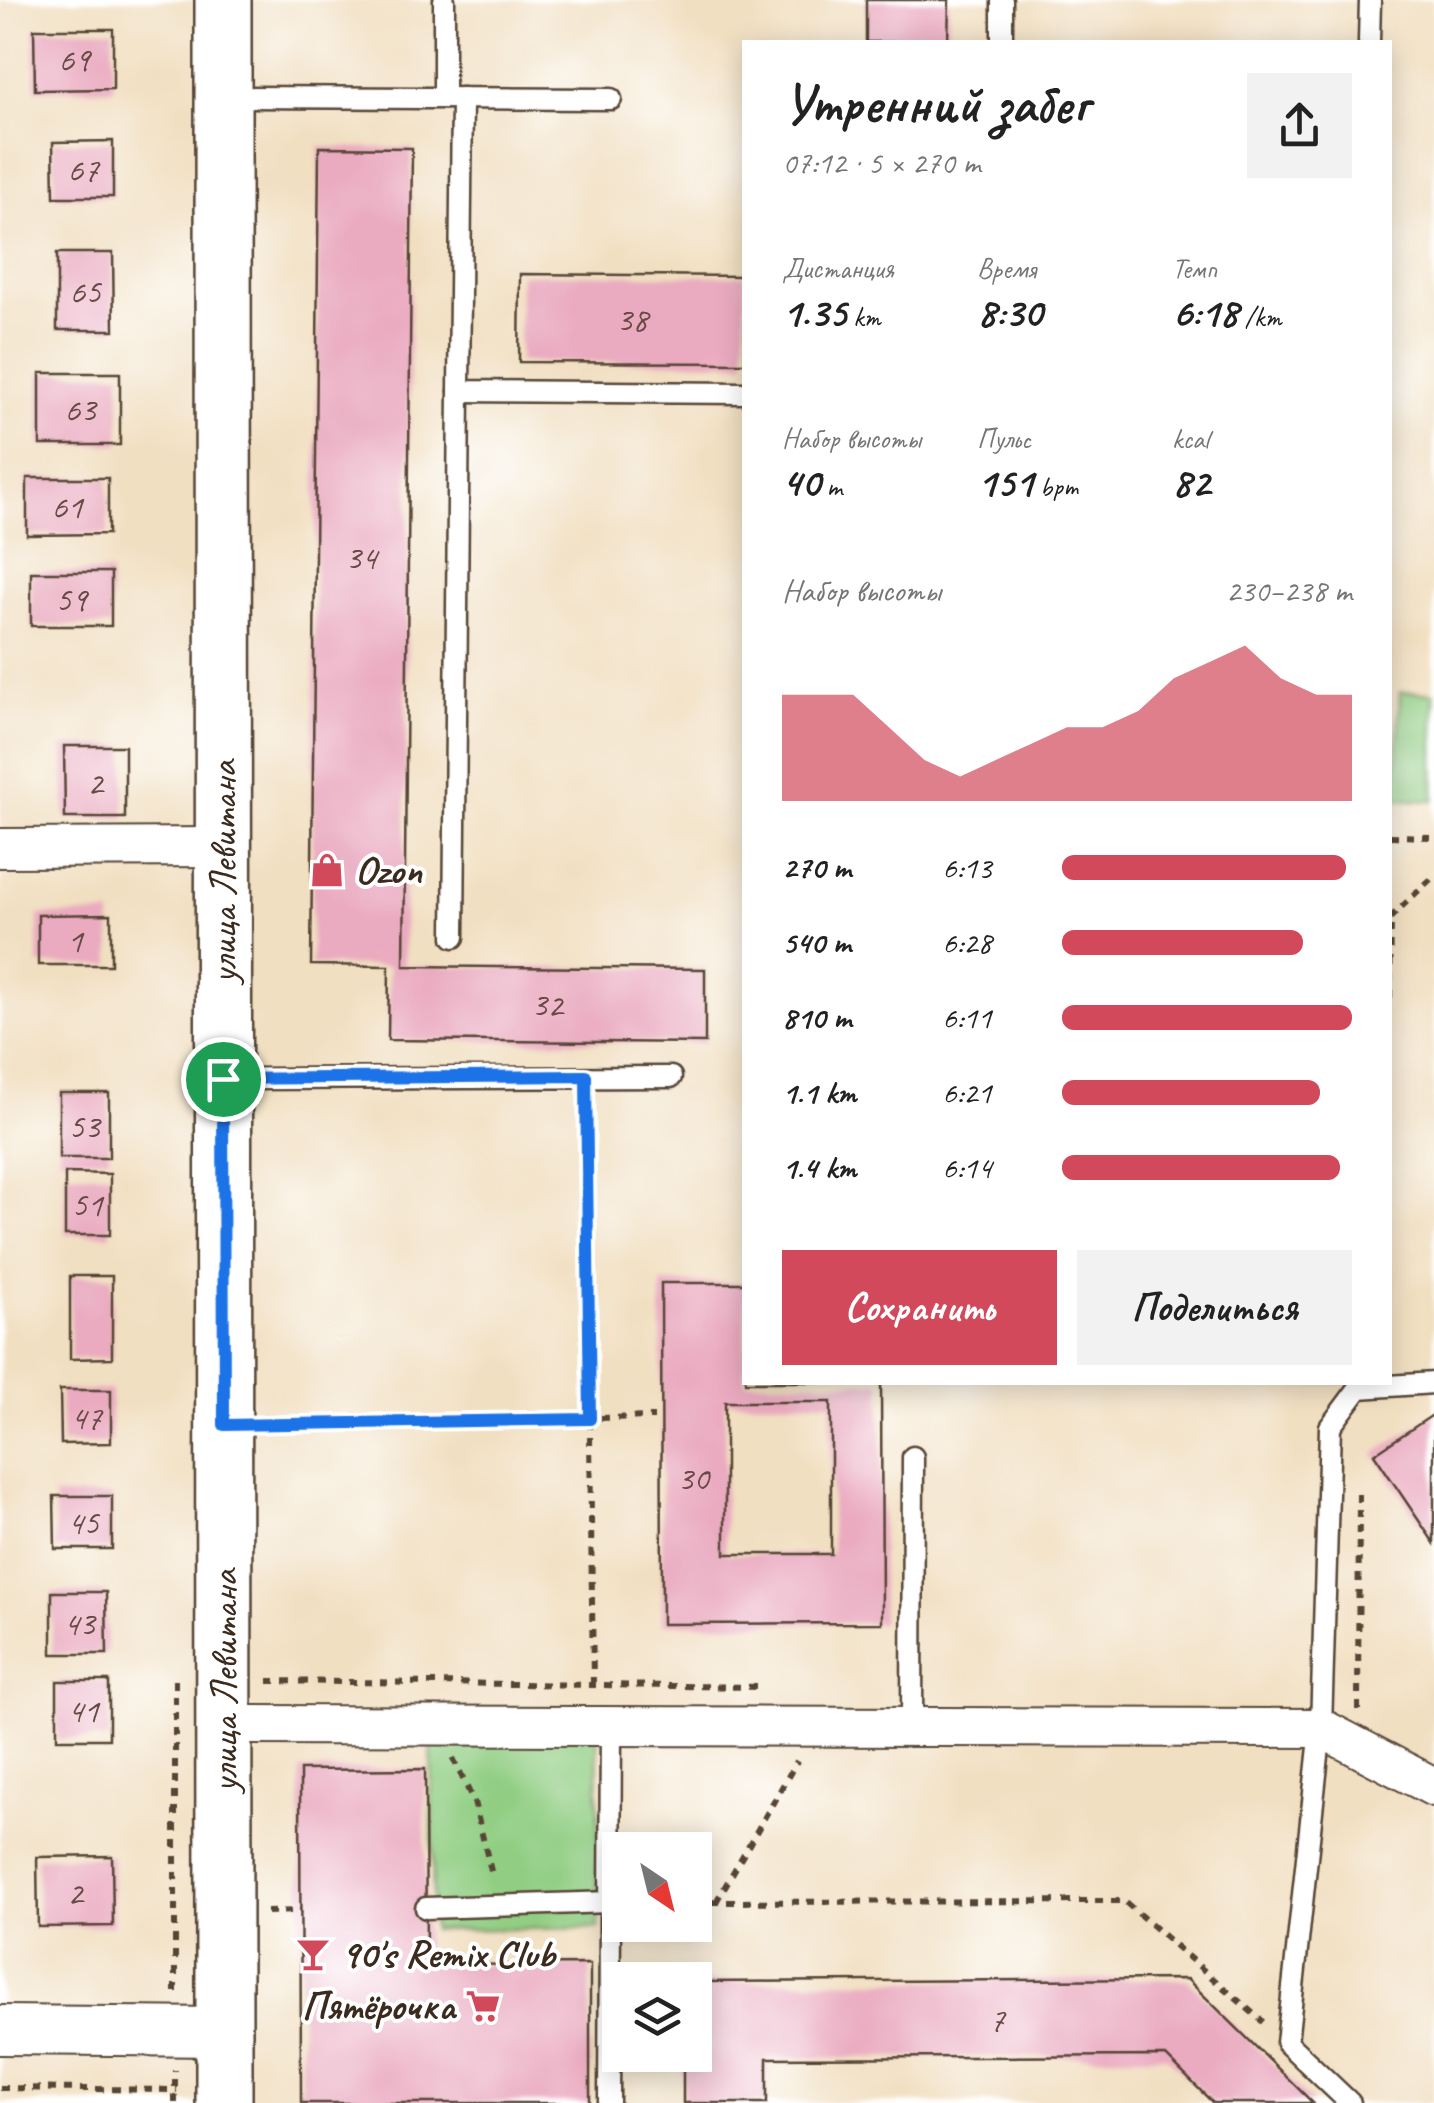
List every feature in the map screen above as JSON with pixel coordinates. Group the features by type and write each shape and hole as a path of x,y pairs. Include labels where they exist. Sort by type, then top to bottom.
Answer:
{"main road":[{"name":"улица Левитана","path":"199,2096 199,2032 224,1725 223,0"}],"street":[{"path":"0,848 223,847"},
{"path":"224,1725 1320,1728 1434,1787"},
{"path":"0,2030 199,2032"}],"lane":[{"path":"444,0 453,98 459,391 454,937"},
{"path":"1002,0 1002,40"},
{"path":"1369,40 1370,0"},
{"path":"223,97 612,99"},
{"path":"459,391 742,393"},
{"path":"223,1079 670,1076"},
{"path":"1392,1384 1434,1383"},
{"path":"1350,2103 1287,2042 1320,1728 1330,1427 1359,1385"},
{"path":"912,1726 913,1458"},
{"path":"610,1726 610,1832"},
{"path":"426,1908 602,1902"},
{"path":"609,2103 610,1942"}],"path":[{"path":"1392,836 1434,837"},
{"path":"1392,917 1434,876"},
{"path":"586,1076 592,1685"},
{"path":"224,1425 654,1418"},
{"path":"1358,1712 1359,1487"},
{"path":"0,2088 199,2096 199,2032 176,1680"},
{"path":"437,1726 474,1802 500,1906"},
{"path":"716,1902 800,1755"},
{"path":"712,1902 1124,1901 1287,2042"}],"green space":[{"path":"1400,692 1434,693 1434,801 1395,799"},
{"path":"597,1718 599,1928 433,1930 431,1720"}],"building":[{"path":"866,0 949,0 948,40 866,40"},
{"path":"34,29 113,29 113,89 35,90"},
{"path":"113,141 113,197 54,197 53,142"},
{"path":"319,147 412,148 404,966 705,969 705,1043 388,1040 389,966 311,965"},
{"path":"57,253 113,253 114,330 57,330"},
{"path":"520,274 742,276 742,363 519,362"},
{"path":"40,373 120,373 120,445 40,445"},
{"path":"27,478 108,478 108,534 27,535"},
{"path":"31,572 111,572 111,626 31,626"},
{"path":"64,746 125,746 125,818 65,818"},
{"path":"111,914 111,965 38,965 38,915"},
{"path":"59,1093 109,1093 109,1158 59,1158"},
{"path":"65,1173 110,1174 110,1235 65,1235"},
{"path":"70,1276 112,1276 112,1358 70,1359"},
{"path":"661,1283 742,1283 742,1385 881,1385 882,1623 662,1624","holes":["725,1402 831,1402 831,1554 725,1554"]},
{"path":"60,1390 111,1390 111,1443 61,1444"},
{"path":"1434,1414 1434,1543 1374,1454"},
{"path":"54,1496 112,1496 112,1549 55,1549"},
{"path":"52,1592 106,1592 107,1654 52,1654"},
{"path":"57,1681 109,1681 109,1739 57,1739"},
{"path":"425,1769 426,1965 590,1964 590,2103 301,2103 300,1770"},
{"path":"112,1856 113,1926 38,1927 37,1857"},
{"path":"1187,1979 1313,2103 1213,2103 1166,2056 767,2058 767,2103 683,2103 683,2072 712,2072 712,1982"}],"place":[{"name":"Ozon","path":"327,870"},
{"name":"90's Remix Club","path":"313,1954"},
{"name":"Пятёрочка","path":"483,2006"}],"route":[{"path":"586,1076 590,1419 224,1425 223,1079 586,1076"}]}
